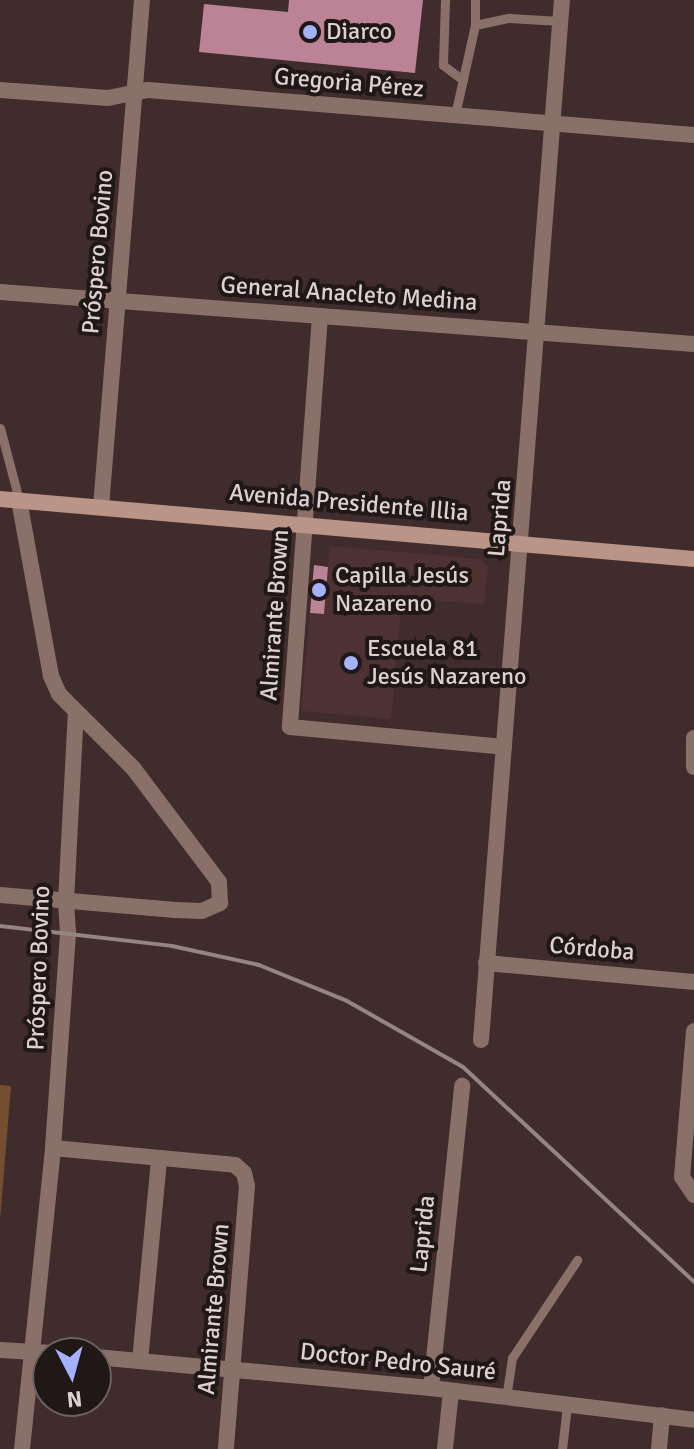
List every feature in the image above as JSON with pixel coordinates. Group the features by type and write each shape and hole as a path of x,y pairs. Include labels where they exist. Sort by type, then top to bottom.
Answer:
{"main road":[{"name":"Avenida Presidente Illia","path":"0,499 306,523 694,559"}],"street":[{"name":"Próspero Bovino","path":"101,507 142,0"},
{"name":"Laprida","path":"481,1040 562,0"},
{"name":"Gregoria Pérez","path":"0,90 108,98 148,90 694,135"},
{"name":"General Anacleto Medina","path":"0,292 694,344"},
{"name":"Almirante Brown","path":"320,316 290,727 504,747"},
{"path":"0,895 202,911 220,903 219,882 134,769 59,694 51,676 19,500"},
{"name":"Próspero Bovino","path":"22,1449 53,1148 68,932 66,901 76,712"},
{"path":"694,738 694,767"},
{"name":"Córdoba","path":"486,963 694,982"},
{"path":"692,1194 682,1177 694,1031"},
{"name":"Laprida","path":"431,1388 462,1086"},
{"path":"53,1148 159,1159 140,1361"},
{"name":"Almirante Brown","path":"159,1159 235,1165 244,1173 247,1186 226,1449"},
{"path":"0,1350 31,1351"},
{"name":"Doctor Pedro Sauré","path":"112,1358 431,1388 694,1420"},
{"path":"445,1449 451,1391"},
{"path":"659,1449 662,1415"}],"lane":[{"path":"445,0 443,65 463,80"},
{"path":"455,115 475,25 475,0"},
{"path":"475,25 509,18 560,21"},
{"path":"0,428 19,500"},
{"path":"506,1398 512,1358 577,1260"},
{"path":"562,1449 567,1406"}],"shaded area":[{"name":"Escuela 81 Jesús Nazareno","path":"330,546 481,559 488,567 484,604 402,598 391,719 301,711 310,613 324,614"},
{"path":"0,1085 11,1086 0,1220"}],"building":[{"name":"Diarco","path":"289,0 423,0 415,73 199,52 204,4 288,12"},
{"name":"Capilla Jesús Nazareno","path":"314,565 328,567 324,614 310,613"}],"railway":[{"path":"0,926 172,946 259,965 347,1001 463,1067 694,1282"}],"place":[{"name":"Diarco","path":"310,32"},
{"name":"Capilla Jesús Nazareno","path":"319,590"},
{"name":"Escuela 81 Jesús Nazareno","path":"351,663"}]}
